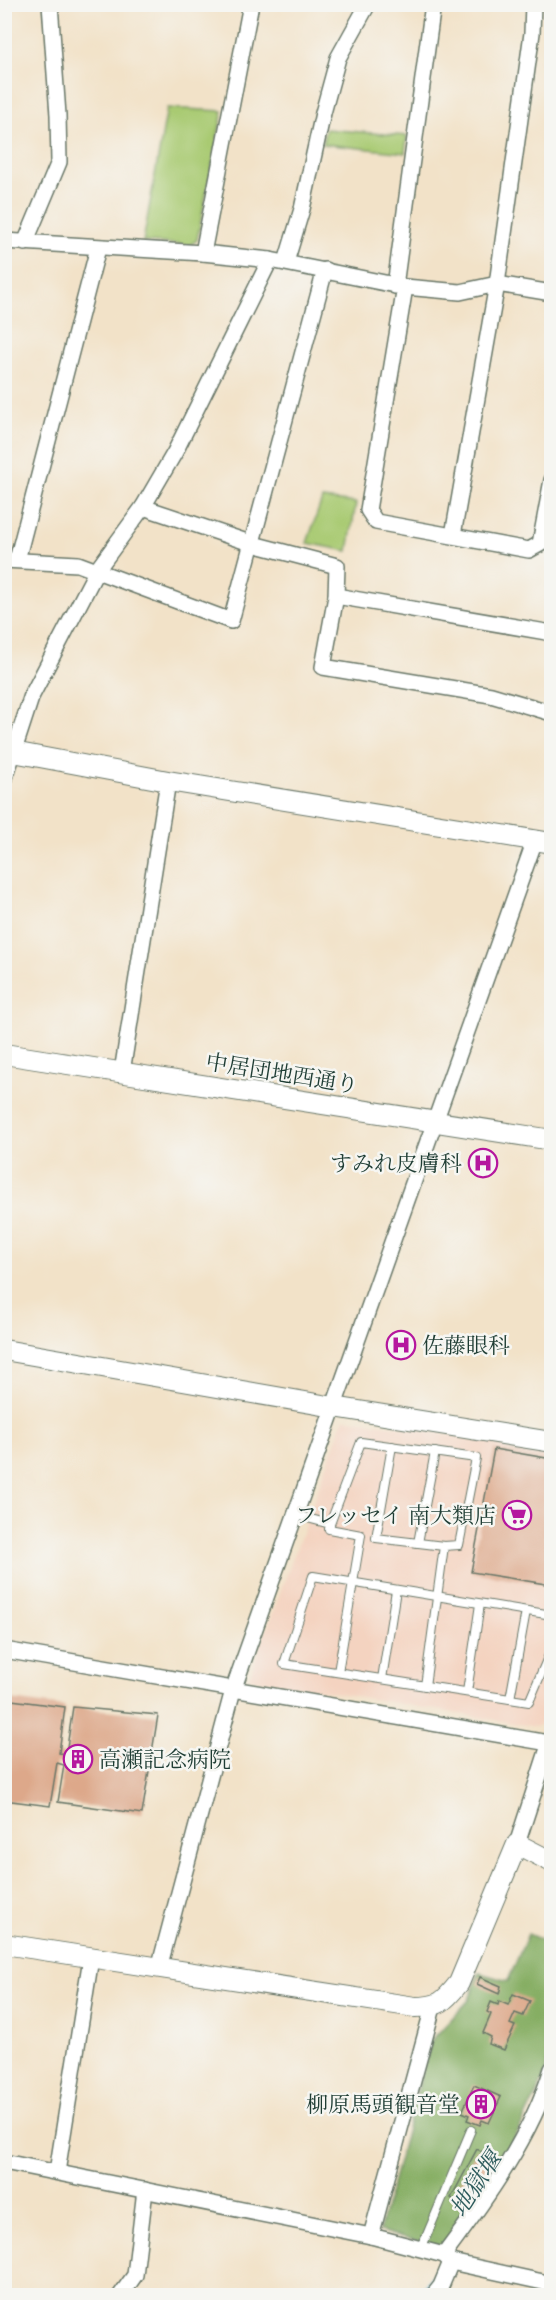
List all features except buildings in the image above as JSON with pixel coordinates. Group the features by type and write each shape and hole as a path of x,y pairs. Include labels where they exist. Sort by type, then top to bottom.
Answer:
{"street":[{"path":"25,243 58,162 58,114 50,4"},
{"path":"202,253 251,4"},
{"path":"4,781 32,695 97,570 142,507 175,452 278,261 304,198 338,58 368,4"},
{"path":"433,4 400,287 368,510 376,522 529,550 540,544 552,480"},
{"path":"453,535 497,284 532,33 533,4"},
{"path":"4,241 202,253 278,261 400,287 460,292 497,284 552,293"},
{"path":"98,248 11,560 78,564 231,621 325,270"},
{"path":"142,507 253,544 337,566 336,596 323,667 491,695 552,713"},
{"path":"336,596 552,633"},
{"path":"13,752 168,781 543,842 436,1121 233,1690 159,1968"},
{"path":"122,1072 168,781"},
{"name":"中居団地西通り","path":"4,1054 552,1140"},
{"path":"4,1350 552,1442"},
{"path":"4,1650 233,1690 550,1739 517,1844 459,1983 447,1998 433,2007 415,2007 4,1944"},
{"path":"517,1844 552,1862"},
{"path":"57,2172 91,1958"},
{"path":"371,2236 433,2007"},
{"path":"433,2295 441,2286 448,2258 489,2195 528,2124 547,2085 552,2069"},
{"path":"4,2162 371,2236 552,2284"},
{"path":"120,2295 135,2275 145,2190"}],"lane":[{"path":"361,1442 392,1446 476,1458 459,1545 444,1546 376,1538 329,1528 361,1442"},
{"path":"376,1538 392,1446"},
{"path":"418,1543 435,1452"},
{"path":"296,1515 330,1524"},
{"path":"338,1672 362,1535"},
{"path":"425,1686 444,1546"},
{"path":"552,1615 313,1576 284,1664 530,1702 552,1648"},
{"path":"382,1679 396,1590"},
{"path":"467,1692 480,1604"},
{"path":"510,1699 526,1611"},
{"path":"421,2249 471,2130"}],"shaded area":[{"path":"344,1418 551,1451 552,1702 545,1721 536,1727 249,1678"}],"green space":[{"path":"167,108 223,111 197,240 190,245 143,242"},
{"path":"325,129 407,136 405,153 323,144"},
{"path":"322,499 356,503 348,551 307,543"},
{"path":"528,1934 551,1944 551,2048 543,2080 519,2130 485,2192 442,2247 379,2231 431,2041 469,2000 479,1973 508,1981"}],"waterway":[{"name":"地獄堰","path":"419,2296 444,2263"}],"place":[{"name":"すみれ皮膚科","path":"483,1163"},
{"name":"佐藤眼科","path":"401,1345"},
{"name":"フレッセイ 南大類店","path":"517,1515"},
{"name":"高瀬記念病院","path":"78,1759"},
{"name":"柳原馬頭観音堂","path":"481,2104"}]}
